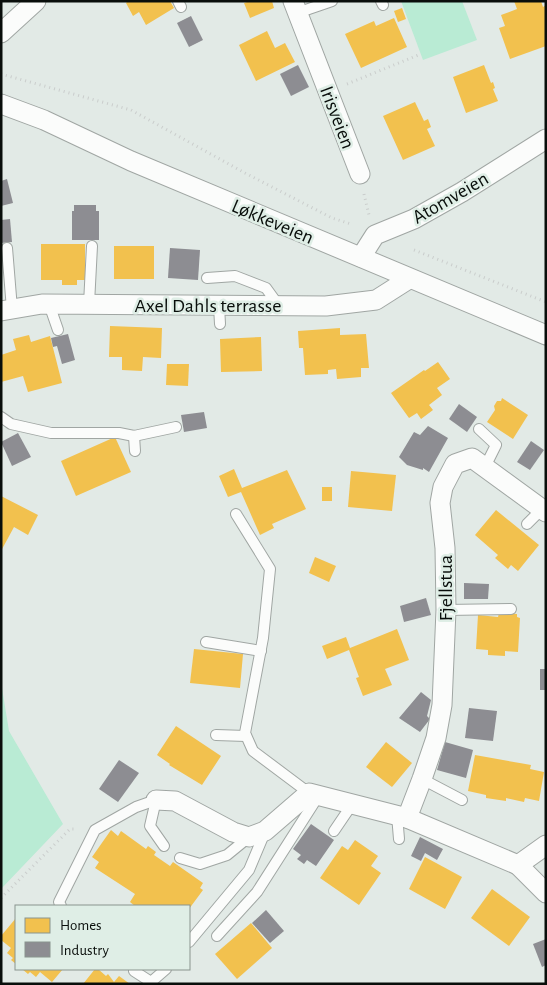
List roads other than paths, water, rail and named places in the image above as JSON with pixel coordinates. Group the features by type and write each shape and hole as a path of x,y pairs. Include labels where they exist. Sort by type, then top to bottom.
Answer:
{"street":[{"path":"1,32 36,1"},
{"name":"Irisveien","path":"295,7 360,174"},
{"name":"Løkkeveien","path":"1,104 44,120 131,162 546,335"},
{"name":"Atomveien","path":"361,257 375,235 414,219 462,192 546,138"},
{"name":"Axel Dahls terrasse","path":"7,310 49,304 90,304 219,315 279,306 326,306 376,300 409,279"},
{"name":"Fjellstua","path":"402,816 422,779 436,738 442,705 446,610 445,548 440,503 443,487 455,464 472,458 544,511"},
{"path":"156,800 175,801 233,832 257,834 314,794 353,803 402,816 518,865 546,893"},
{"path":"518,865 546,845"}],"lane":[{"path":"295,7 332,1"},
{"path":"90,304 92,246"},
{"path":"7,248 7,310"},
{"path":"207,278 235,276 243,279 266,288 279,306"},
{"path":"49,304 58,330"},
{"path":"1,417 11,424 51,432 119,432 134,436 176,427"},
{"path":"478,429 496,445 485,467"},
{"path":"134,436 136,450"},
{"path":"527,524 544,511"},
{"path":"217,936 257,892 314,794 252,751 245,733 261,651 270,569 236,514"},
{"path":"446,610 512,609"},
{"path":"206,642 261,651"},
{"path":"216,736 246,736"},
{"path":"422,779 462,800"},
{"path":"61,905 60,902 95,830 136,807 156,800"},
{"path":"156,800 150,826 164,846"},
{"path":"334,831 353,803"},
{"path":"399,839 402,816"},
{"path":"180,858 200,864 227,855 257,834"},
{"path":"190,941 248,870 257,834"},
{"path":"134,971 151,982 165,970"}]}
